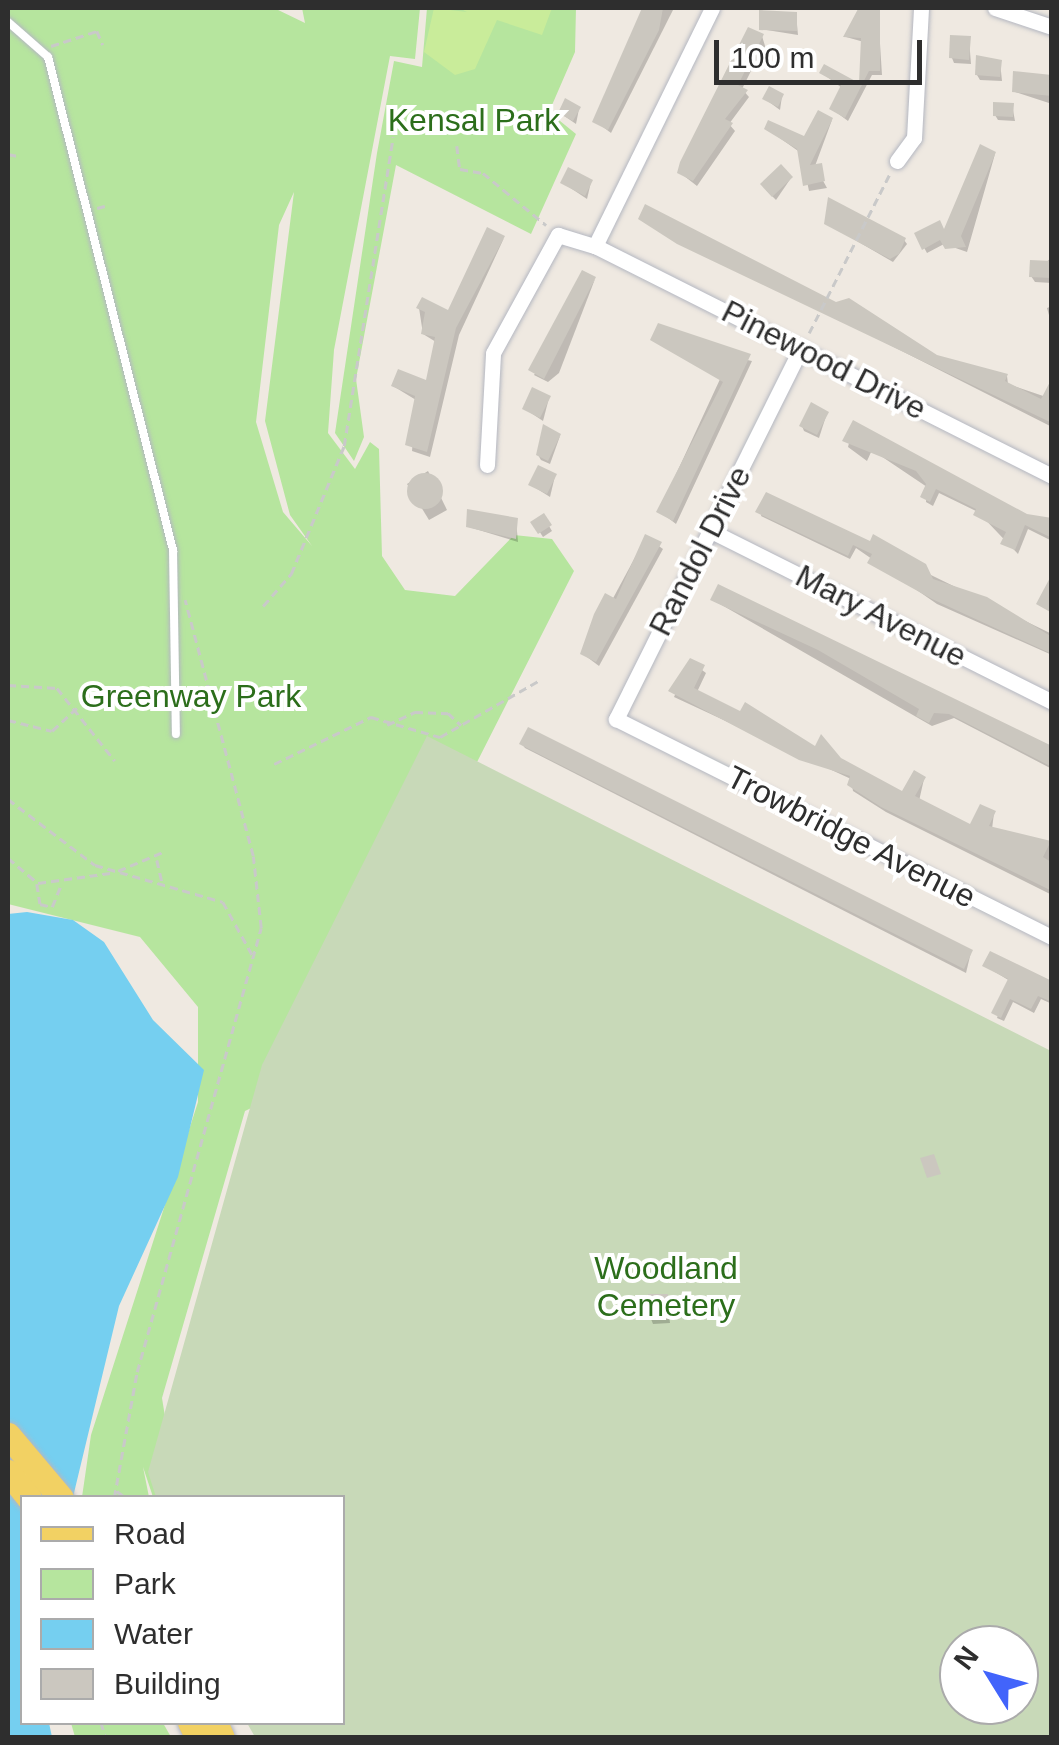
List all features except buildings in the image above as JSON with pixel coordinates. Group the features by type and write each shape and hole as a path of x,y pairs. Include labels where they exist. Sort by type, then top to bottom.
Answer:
{"main road":[{"path":"8,1435 58,1495"},
{"path":"8,1472 27,1495"}],"street":[{"path":"596,246 712,8"},
{"path":"897,161 914,138 921,8"},
{"path":"996,8 1052,27"},
{"path":"487,465 493,353 558,235"},
{"name":"Pinewood Drive","path":"558,235 596,246 1052,476"},
{"name":"Randol Drive","path":"652,738 616,719 801,348"},
{"name":"Mary Avenue","path":"711,531 1052,702"},
{"name":"Trowbridge Avenue","path":"652,738 1052,937"}],"lane":[{"path":"8,22 44,48 177,580 169,648 176,734"}],"path":[{"path":"44,48 97,31 103,44"},
{"path":"263,606 291,574 344,446 393,136"},
{"path":"457,146 460,169 484,173 558,235"},
{"path":"8,154 18,156"},
{"path":"801,348 897,161"},
{"path":"115,1495 137,1372 255,960 253,856 177,580"},
{"path":"274,764 372,717 385,725 440,738 540,680"},
{"path":"8,685 12,692"},
{"path":"12,692 57,688 78,707 116,762"},
{"path":"8,698 12,692"},
{"path":"8,727 8,719 59,730 78,707"},
{"path":"385,725 448,712 463,726"},
{"path":"8,799 77,855 115,872 223,902 255,960"},
{"path":"8,858 38,883 60,885 115,872 157,858 163,852"},
{"path":"157,858 162,883"},
{"path":"38,883 35,894 52,906 60,885"},
{"path":"116,1490 122,1495"}],"green space":[{"name":"Greenway Park","path":"8,8 274,8 305,23 302,8 420,8 415,59 390,56 334,350 328,433 355,469 370,442 379,449 382,556 405,590 455,596 514,535 552,539 574,571 472,772 377,1047 245,1111 162,1398 178,1495 152,1495 143,1467 149,1495 82,1495 91,1435 198,1102 198,1007 140,937 8,904","holes":["294,192 265,421 290,515 312,546 283,512 256,422 279,225"]},
{"name":"Kensal Park","path":"427,8 576,8 575,52 549,112 576,134 531,234 396,165 356,379 364,437 354,461 335,433 377,153 394,61 422,67"},
{"path":"434,8 467,12 459,8 552,8 542,35 497,20 475,69 455,75 424,52"},
{"name":"Woodland Cemetery","path":"427,736 1051,1051 1051,1737 255,1737 248,1725 345,1725 345,1495 155,1495 148,1472 262,1065"},
{"path":"72,1725 164,1725 171,1737 75,1737"}],"water":[{"path":"27,912 73,920 104,942 153,1020 204,1070 178,1177 119,1306 73,1495 20,1495 20,1725 49,1725 52,1737 8,1737 8,914"}]}
